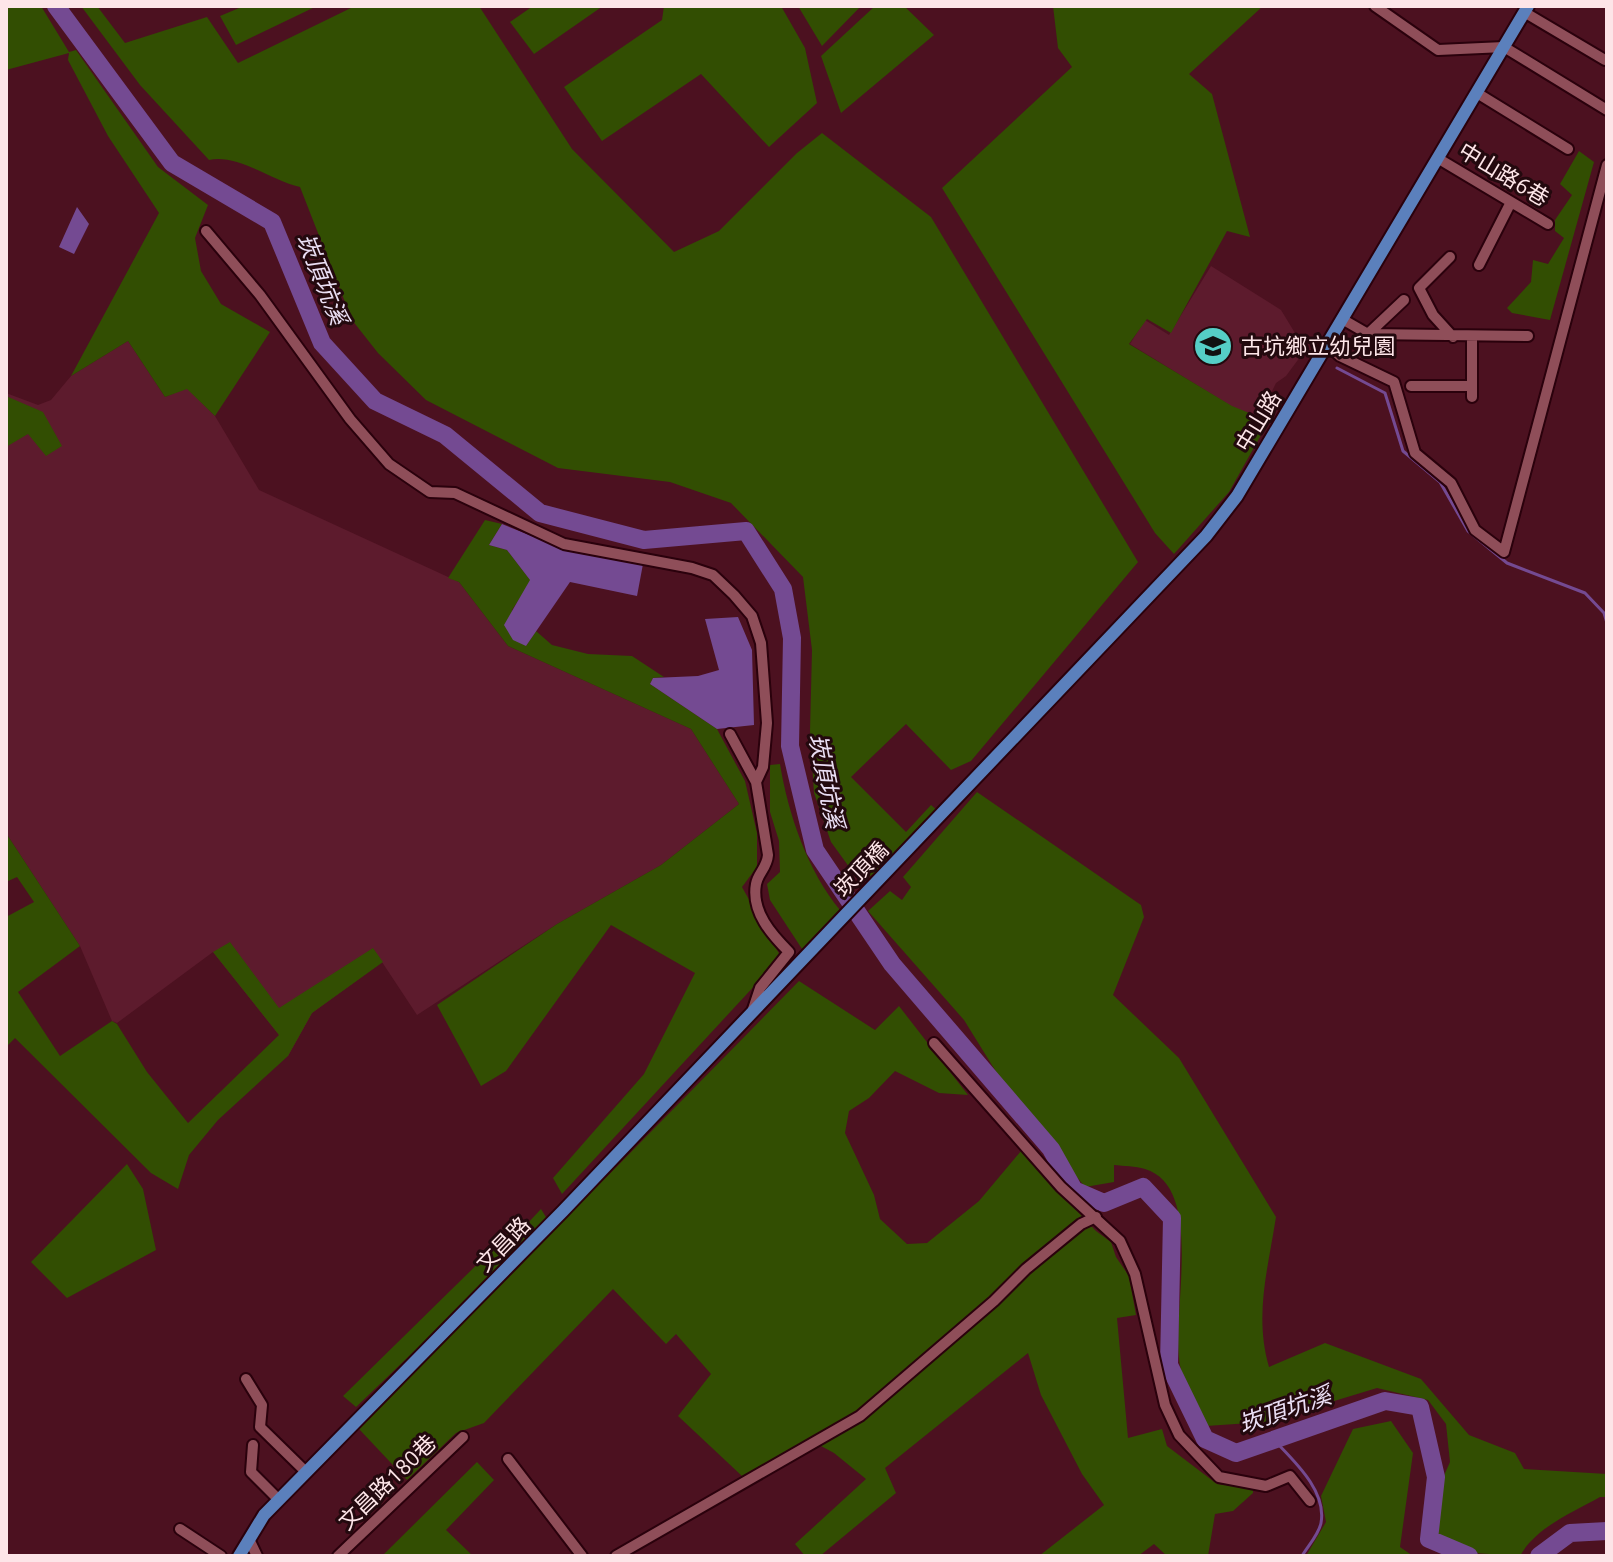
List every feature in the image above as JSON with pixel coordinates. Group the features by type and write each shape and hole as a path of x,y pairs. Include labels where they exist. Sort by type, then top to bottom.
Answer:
{"main road":[{"name":"中山路","path":"952,804 1206,536 1237,496 1526,9"},
{"name":"崁頂橋","path":"798,962 952,804"},
{"name":"文昌路","path":"239,1556 264,1515 563,1211 798,962"}],"street":[{"path":"1375,6 1438,50 1504,47 1607,110"},
{"path":"1526,9 1605,60"},
{"path":"1477,93 1568,149"},
{"name":"中山路6巷","path":"1439,159 1548,224"},
{"path":"1328,345 1340,356 1394,382 1415,453 1451,483 1475,530 1504,552 1607,165"},
{"path":"1479,265 1511,202"},
{"path":"206,231 260,295 350,419 389,464 430,492 455,493 564,544 692,568 713,575 734,595 752,616 761,643 767,723 763,767 756,782"},
{"path":"1450,257 1419,288 1433,315 1453,337"},
{"path":"1368,334 1404,300"},
{"path":"1342,319 1368,334 1528,336"},
{"path":"1411,386 1472,391 1472,337"},
{"path":"730,734 756,782 768,855 767,866 756,882 756,901 769,932 789,952 760,988 753,1009"},
{"path":"934,1043 1061,1187 1120,1241 1135,1274 1165,1405 1179,1435 1219,1477 1266,1486 1290,1476 1310,1501"},
{"path":"616,1556 860,1416 1036,1260 1081,1224 1096,1217"},
{"path":"246,1379 262,1405 260,1427 306,1472"},
{"name":"文昌路180巷","path":"338,1556 463,1437"},
{"path":"253,1445 251,1472 279,1500"},
{"path":"508,1459 582,1556"},
{"path":"180,1529 221,1556"},
{"path":"249,1539 257,1556"}],"shaded area":[{"path":"77,207 89,224 74,254 59,247"},
{"name":"古坑鄉立幼兒園","path":"1211,266 1281,310 1295,333 1294,348 1303,353 1286,376 1276,383 1257,422 1130,344 1145,320 1169,335"},
{"path":"128,341 165,397 187,388 215,416 259,490 459,582 508,646 691,729 739,804 661,865 557,924 417,1015 382,962 312,1013 288,1056 279,1035 213,952 117,1023 112,1021 80,946 6,833 6,393 38,405 51,400 71,376"},
{"path":"502,524 547,542 643,564 637,596 570,582 526,646 513,640 504,625 530,580 507,550 489,545"},
{"path":"738,617 752,650 754,725 717,729 650,684 653,678 698,676 719,670 705,619"}],"green space":[{"path":"6,6 41,6 69,52 76,50 158,167 208,205 195,238 201,271 221,304 270,332 215,416 187,389 165,397 128,341 71,376 159,213 108,136 68,60 69,53 6,70"},
{"path":"81,6 97,6 125,43 207,17 238,63 355,6 479,6 572,149 674,252 719,231 797,153 822,133 931,217 1138,562 971,761 951,770 906,724 851,777 906,832 931,805 938,811 882,869 860,882 831,842 814,793 810,731 812,650 803,577 731,503 670,482 558,468 426,400 378,353 352,320 300,187 243,164 209,160 140,85"},
{"path":"244,6 317,6 236,45 220,16"},
{"path":"533,6 603,6 534,54 510,22"},
{"path":"664,6 781,6 805,48 817,103 769,147 701,74 602,141 564,87 662,20"},
{"path":"798,6 861,6 822,46"},
{"path":"875,6 904,6 934,35 841,113 821,56"},
{"path":"1053,6 1263,6 1189,74 1212,94 1250,237 1227,231 1171,333 1147,319 1129,344 1232,406 1269,421 1229,492 1174,554 1155,533 942,188 1072,67 1058,48"},
{"path":"1579,151 1594,162 1550,320 1512,313 1507,308 1531,282 1533,260 1548,264 1564,238 1555,231 1555,220 1572,195 1560,184"},
{"path":"6,396 43,412 62,446 46,456 28,434 6,447"},
{"path":"485,520 502,524 489,545 507,550 531,581 512,610 526,646 536,631 552,645 588,654 632,656 664,677 653,678 650,684 717,729 745,781 757,833 757,867 742,887 781,957 562,1194 553,1178 644,1074 695,973 611,925 506,1071 481,1086 437,1005 557,924 661,865 739,804 691,729 508,646 459,582 448,578"},
{"path":"780,764 788,803 801,842 818,878 840,910 804,952 770,900 767,884 780,872 779,841 770,812 770,765"},
{"path":"977,792 1141,905 1144,917 1113,995 1179,1058 1276,1217 1263,1310 1269,1367 1325,1343 1421,1379 1469,1435 1515,1453 1524,1469 1607,1474 1607,1497 1600,1497 1556,1522 1535,1537 1520,1556 1474,1553 1434,1534 1442,1480 1450,1462 1446,1424 1428,1400 1377,1388 1265,1422 1206,1426 1181,1370 1178,1348 1181,1228 1175,1202 1164,1181 1145,1169 1114,1165 1114,1182 1085,1187 1013,1099 964,1020 868,911 890,891 902,900 911,887 903,877"},
{"path":"6,833 80,946 18,992 60,1056 112,1021 117,1024 147,1072 188,1123 279,1035 213,952 230,942 279,1008 373,948 383,962 312,1013 288,1056 218,1120 189,1155 178,1189 151,1173 15,1038 6,1047 6,917 34,902 17,877 6,882"},
{"path":"799,981 875,1030 899,1006 968,1095 939,1093 895,1071 869,1098 849,1111 845,1133 874,1195 880,1219 907,1244 927,1243 979,1201 1021,1151 1096,1231 1111,1242 1116,1257 1129,1276 1136,1315 1117,1318 1128,1438 1162,1429 1167,1446 1217,1484 1253,1488 1253,1493 1233,1511 1215,1514 1208,1556 1167,1556 1154,1544 1138,1556 1039,1556 1104,1505 1082,1474 1041,1395 1028,1353 885,1468 896,1493 820,1556 805,1556 795,1544 866,1479 834,1453 808,1439 742,1476 678,1416 711,1374 676,1334 666,1344 613,1289 484,1423 456,1433 407,1480 359,1429"},
{"path":"127,1164 143,1189 156,1250 67,1298 31,1262"},
{"path":"541,1209 549,1222 356,1407 343,1396 506,1236 518,1218 526,1225"},
{"path":"1391,1421 1413,1453 1400,1547 1413,1556 1306,1556 1326,1522 1321,1496 1353,1429"},
{"path":"477,1462 494,1480 446,1530 473,1556 382,1556"}],"waterway":[{"name":"崁頂坑溪","path":"56,6 172,163 272,222 322,343 375,401 445,435 540,513 644,540 746,531 783,589 792,638 790,746 815,850 892,964 1051,1149 1074,1190 1104,1203 1143,1187 1172,1218 1169,1365 1205,1439 1236,1453 1385,1401 1420,1407 1436,1477 1429,1539 1469,1556"},
{"path":"1337,368 1385,393 1403,451 1440,482 1468,531 1507,563 1585,593 1604,613 1607,623"},
{"path":"1275,1441 1314,1488 1322,1511 1320,1527 1302,1556"},
{"name":"崁頂坑溪","path":"1539,1556 1570,1533 1607,1531"}],"place":[{"name":"古坑鄉立幼兒園","path":"1213,346"}]}
